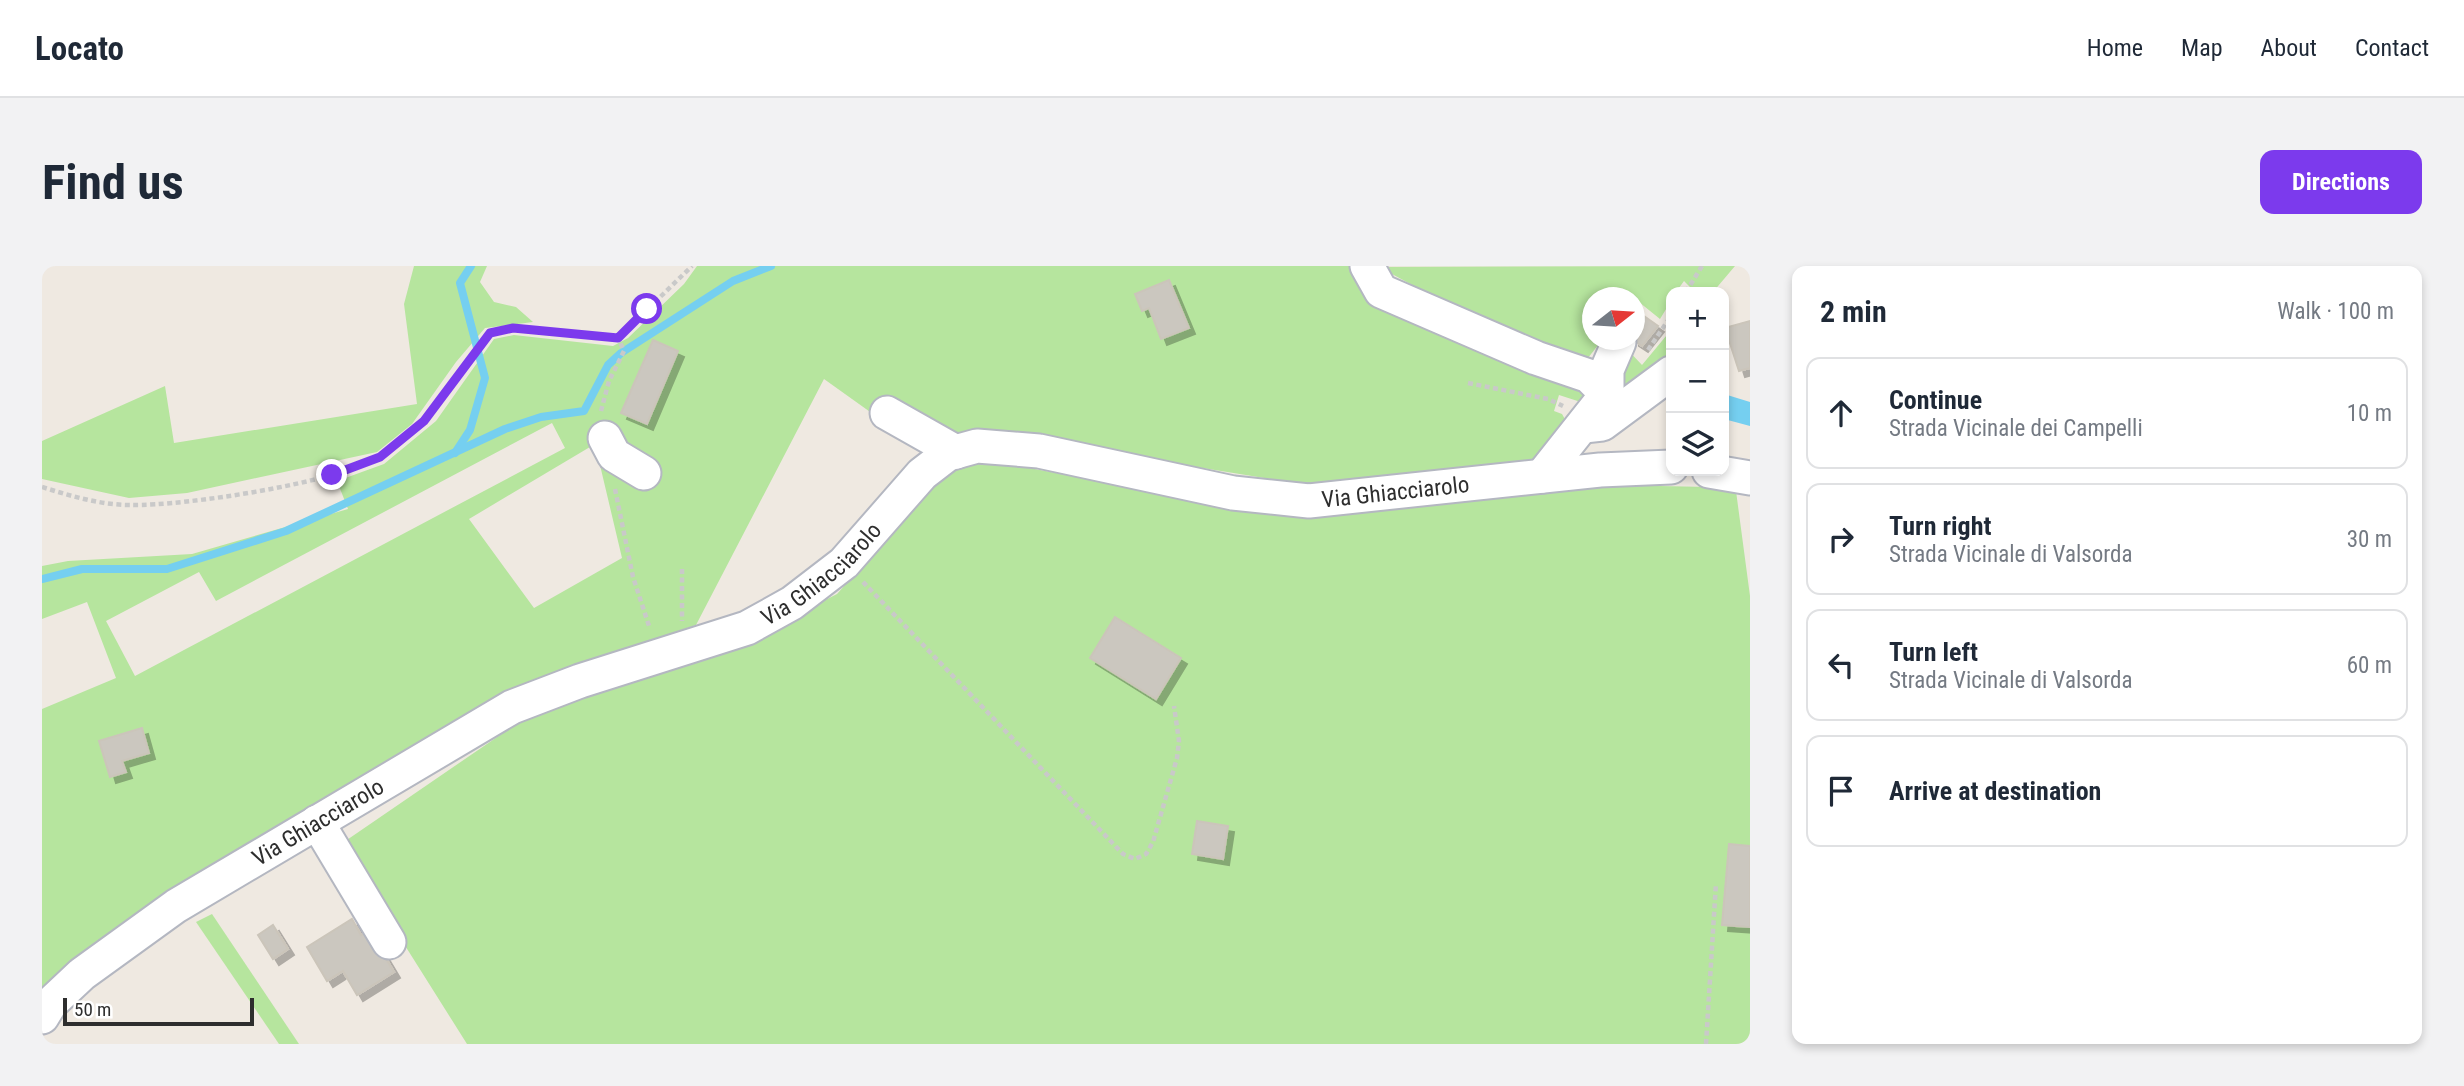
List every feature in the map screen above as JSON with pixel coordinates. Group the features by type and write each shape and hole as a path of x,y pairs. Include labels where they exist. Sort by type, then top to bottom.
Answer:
{"street":[{"path":"1367,266 1381,291 1524,353 1589,376 1607,394"},
{"path":"1542,476 1607,394 1607,370 1616,350"},
{"path":"1582,426 1602,424 1666,377"},
{"path":"887,412 956,452"},
{"path":"605,438 629,477"},
{"name":"Via Ghiacciarolo","path":"42,1017 50,1004 82,974 176,906 512,707 674,650 747,628 792,603 844,563 922,474 948,454 977,446 1039,452 1233,493 1308,501 1542,476 1666,467"},
{"path":"1729,474 1750,478"},
{"path":"317,822 389,942"}],"path":[{"path":"42,487 79,499 131,505 206,498 332,475 380,457 424,421 490,333 513,328 618,338 692,266"},
{"path":"1689,287 1702,266"},
{"path":"605,438 600,408 624,351 618,338"},
{"path":"1468,383 1548,399 1574,412 1582,426"},
{"path":"629,477 633,578 674,650"},
{"path":"844,563 1123,854 1135,859 1146,854 1153,842 1177,758 1179,741 1174,706"},
{"path":"674,650 682,569"},
{"path":"1706,1044 1716,883"}],"green space":[{"path":"414,266 487,266 480,282 494,302 516,307 533,322 485,328 456,362 412,424 377,452 187,493 129,498 42,479 42,441 165,386 174,443 417,404 404,304"},
{"path":"697,266 1357,266 1587,385 1590,405 1559,395 1554,411 1562,414 1566,421 1535,468 1302,484 1011,437 922,449 824,379 696,625 646,642 587,668 42,1004 42,709 116,678 87,602 42,619 42,566 68,561 192,554 348,509 337,481 384,464 436,421 494,339 514,335 613,346 628,338 684,284","holes":["552,423 565,448 135,676 106,621 199,572 216,601","595,444 622,558 534,608 469,519"]},
{"path":"1735,266 1717,287 1690,287 1684,281 1680,287 1666,287 1666,309 1660,319 1645,307 1645,287 1582,287 1582,350 1594,350 1588,358 1488,326 1379,267"},
{"path":"1666,336 1666,363 1601,415 1623,350 1628,350 1642,365"},
{"path":"987,460 1226,505 1566,484 1707,487 1736,491 1750,596 1750,1044 467,1044 341,844 535,711 753,637 837,594 933,487 961,467"},
{"path":"212,914 299,1044 279,1044 196,922"}],"water":[{"path":"1729,396 1750,402 1750,426 1729,420"}],"building":[{"path":"1169,280 1189,328 1161,339 1149,308 1142,311 1135,294"},
{"path":"1645,317 1658,326 1645,342"},
{"path":"1750,321 1750,368 1739,371 1729,340 1729,327"},
{"path":"653,340 678,351 647,424 621,413"},
{"path":"1115,617 1181,658 1156,699 1090,658"},
{"path":"142,728 149,753 122,761 126,772 110,777 99,741"},
{"path":"1197,821 1228,826 1223,859 1192,854"},
{"path":"1729,844 1750,846 1750,927 1722,925"},
{"path":"352,919 361,935 369,930 394,972 357,995 343,971 327,981 307,947"},
{"path":"273,925 288,949 273,959 258,935"}],"waterway":[{"path":"455,453 470,430 485,378 460,283 471,266"},
{"path":"42,579 82,569 167,569 286,531 505,429 541,417 584,411 608,365 621,353 733,281 771,266"}],"route":[{"path":"332,475 380,457 424,421 490,333 513,328 618,338 647,309"}]}
